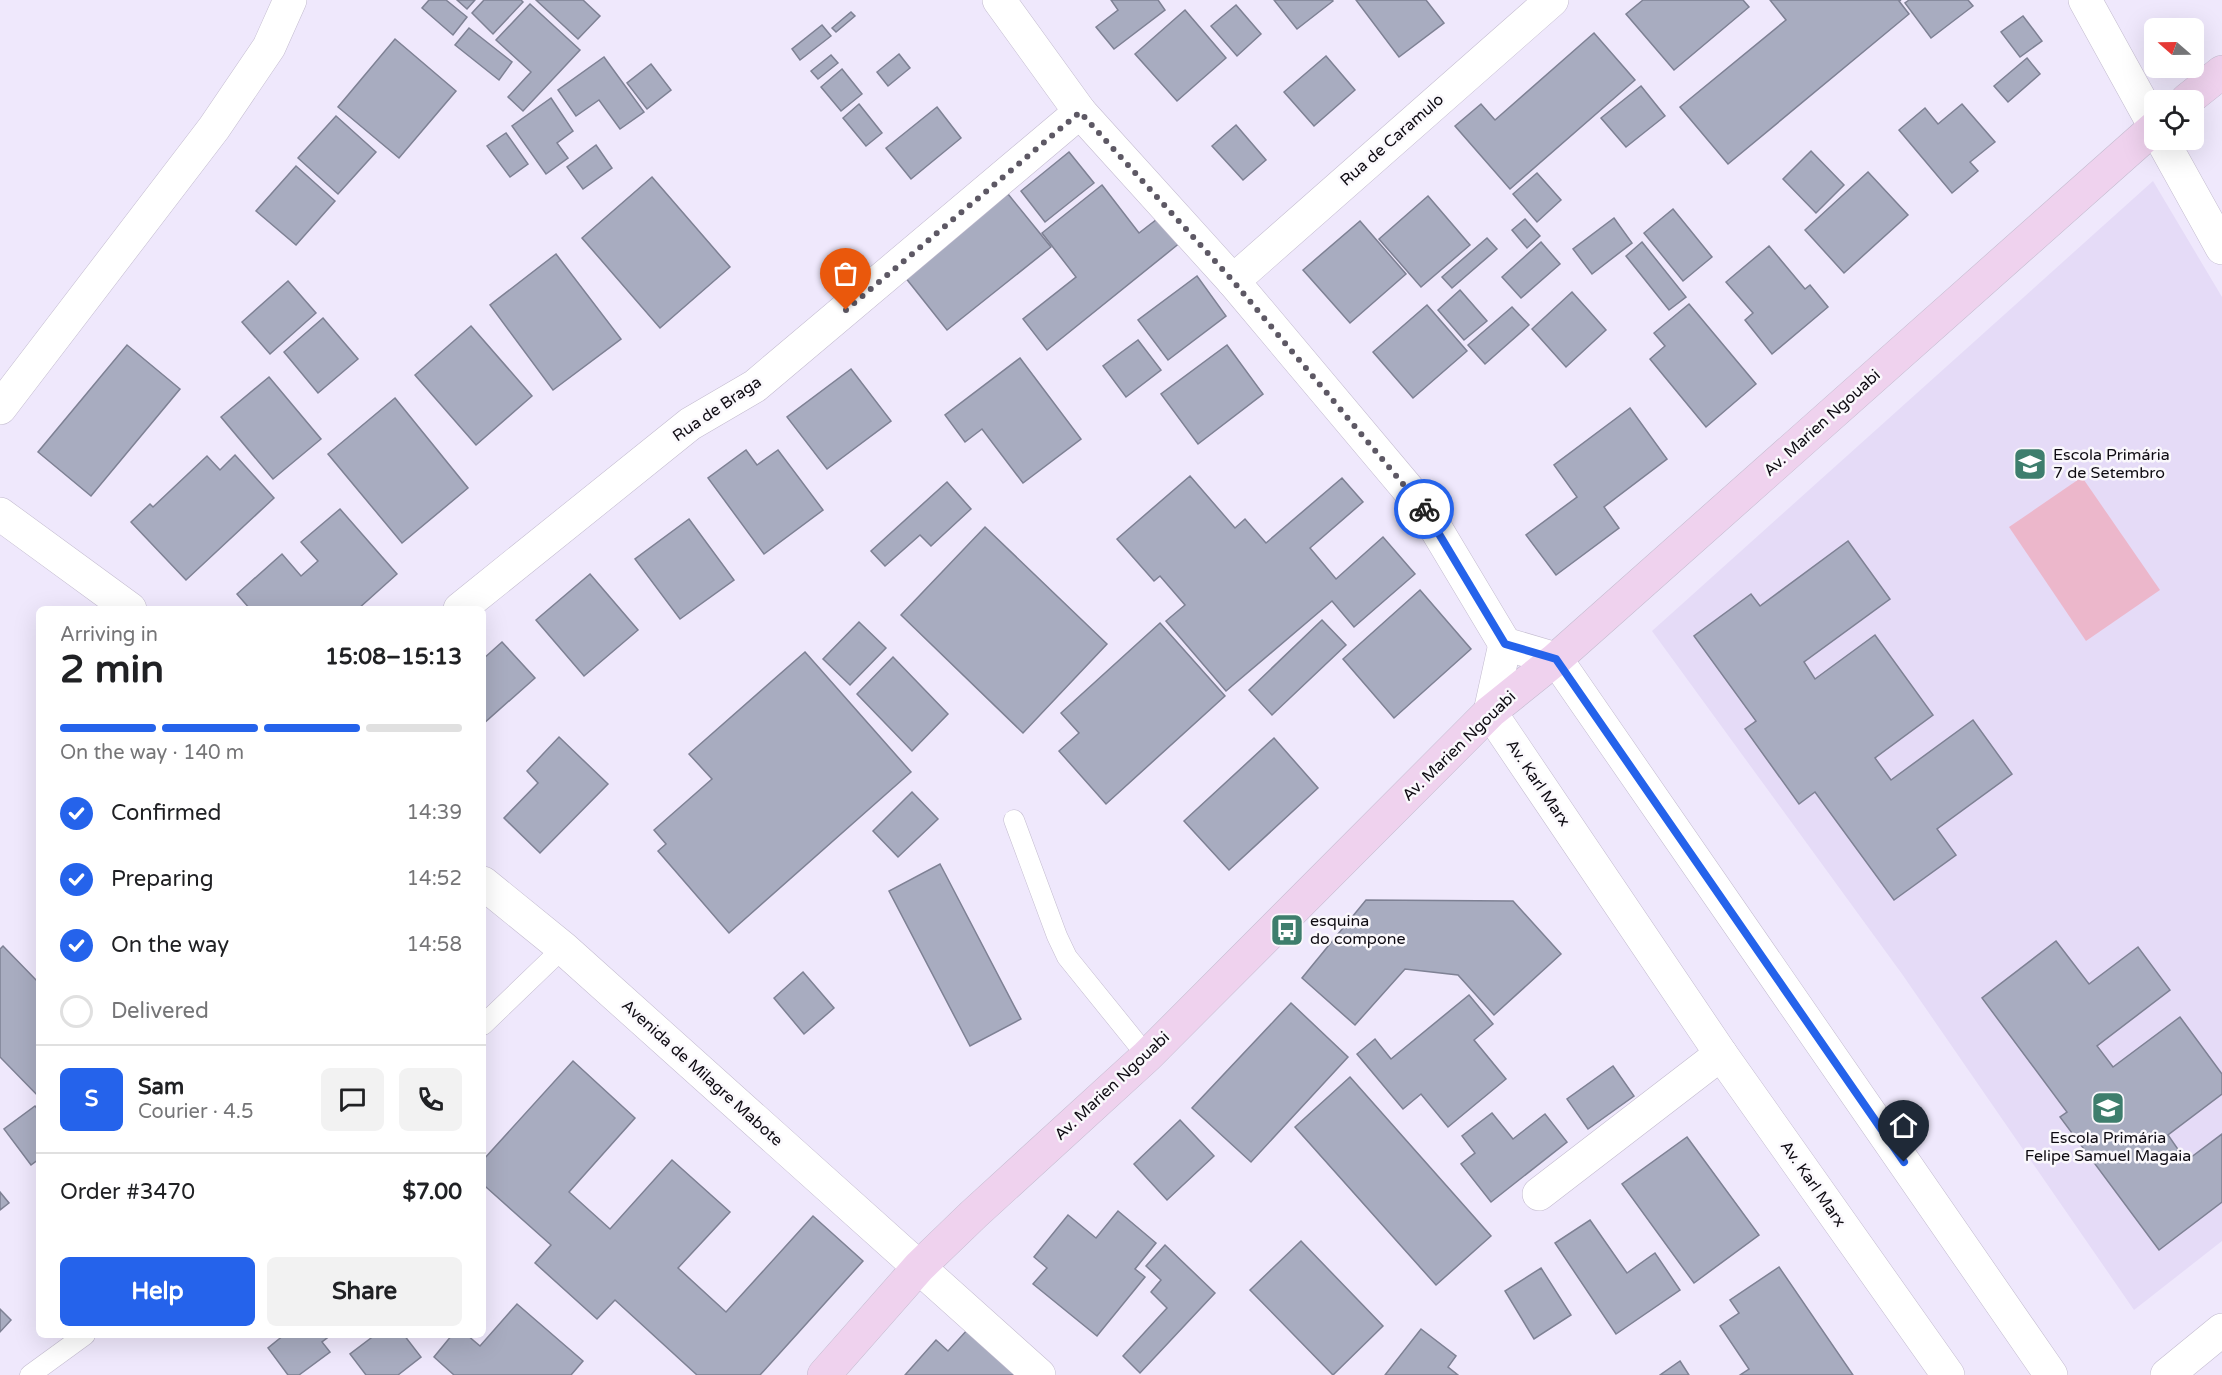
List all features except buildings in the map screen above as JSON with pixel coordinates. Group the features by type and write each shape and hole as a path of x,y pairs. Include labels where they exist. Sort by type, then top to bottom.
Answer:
{"main road":[{"path":"2200,90 2222,72"},
{"name":"Av. Marien Ngouabi","path":"824,1375 918,1267 1147,1056 1490,712 1556,659 2144,136"}],"street":[{"path":"0,408 214,128 269,47 290,0"},
{"path":"999,0 1080,112 1233,281 1423,507 1505,644 1556,659 2051,1375"},
{"name":"Rua de Caramulo","path":"1233,281 1552,0"},
{"path":"2085,0 2144,109"},
{"name":"Rua de Braga","path":"464,606 690,424 755,386 1080,112"},
{"path":"2168,150 2222,248"},
{"path":"0,514 126,606"},
{"path":"1490,712 1505,644"},
{"name":"Av. Karl Marx","path":"1490,712 1721,1054 1948,1375"},
{"name":"Avenida de Milagre Mabote","path":"486,885 563,948 1039,1375"},
{"path":"1539,1194 1721,1054"},
{"path":"2167,1375 2222,1330"}],"lane":[{"path":"1014,820 1067,957 1147,1056"},
{"path":"486,1022 563,948"},
{"path":"30,1375 81,1338"}],"shaded area":[{"name":"Escola Primária 7 de Setembro","path":"2153,181 2222,297 2222,1241 2134,1310 1902,974 1652,631"},
{"path":"2082,477 2160,590 2086,641 2009,527"}],"way so far":[{"path":"846,310 1080,112 1233,281 1424,509"}],"place":[{"name":"Escola Primária 7 de Setembro","path":"2030,464"},
{"name":"esquina do compone","path":"1287,930"},
{"name":"Escola Primária Felipe Samuel Magaia","path":"2108,1108"}],"route":[{"path":"1424,509 1505,644 1556,659 1904,1162"}]}
